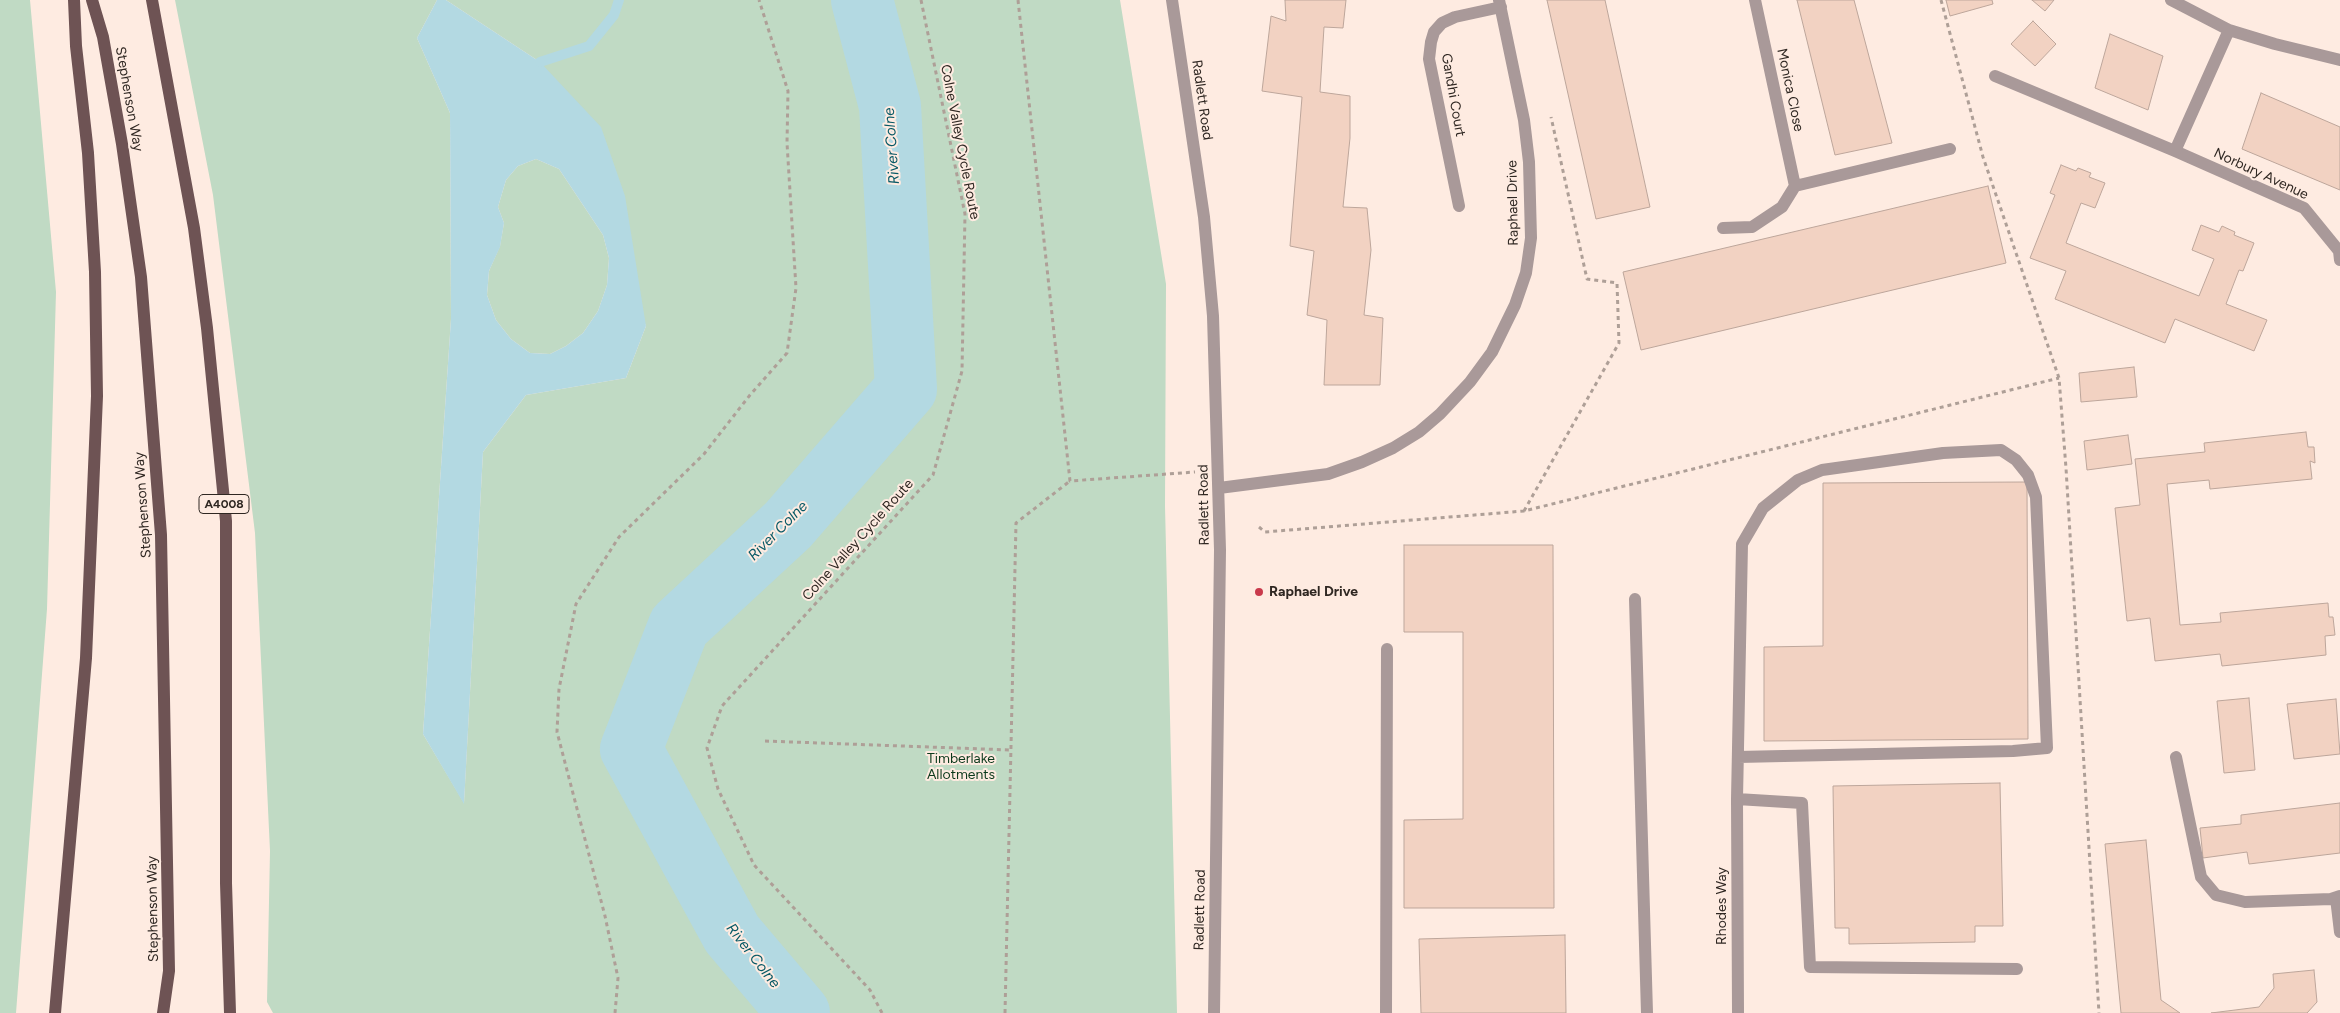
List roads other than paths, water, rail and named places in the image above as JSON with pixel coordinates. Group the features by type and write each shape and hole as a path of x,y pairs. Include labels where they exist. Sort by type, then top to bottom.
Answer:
{"main road":[{"path":"56,1013 86,658 97,396 95,272 89,163 74,0"},
{"name":"Stephenson Way","path":"92,0 105,46 122,144 141,278 161,535 169,971 163,1013"},
{"name":"A4008","path":"152,0 194,228 208,328 226,521 226,883 230,1013"}],"street":[{"name":"Radlett Road","path":"1172,0 1204,216 1213,316 1219,488 1214,1013"},
{"name":"Monica Close","path":"1755,0 1795,186"},
{"path":"2171,0 2229,30 2275,44 2340,60"},
{"name":"Gandhi Court","path":"1459,206 1429,59 1431,42 1434,32 1442,23 1455,17 1500,4"},
{"name":"Raphael Drive","path":"1219,488 1328,474 1393,448 1419,432 1440,414 1470,382 1492,352 1515,305 1526,273 1531,230 1529,162 1524,120 1500,4"},
{"path":"2175,151 2229,30"},
{"name":"Norbury Avenue","path":"1995,76 2175,151 2304,208 2339,251 2340,260"},
{"path":"1723,228 1752,226 1782,207 1795,186 1950,149"},
{"name":"Rhodes Way","path":"1738,757 2013,752 2047,748 2036,497 2028,475 2016,460 2001,450 1943,454 1822,470 1798,480 1763,508 1742,544 1737,799 1738,1013"},
{"path":"1635,599 1647,1013"},
{"path":"1386,1013 1387,649"},
{"path":"2176,757 2201,877 2216,895 2245,902 2338,897 2340,932"},
{"path":"1737,799 1802,803 1810,966 2017,969"}],"water":[{"path":"437,0 446,0 540,62 601,127 625,196 646,326 626,378 526,395 483,452 464,804 423,734 451,319 450,113 417,38","holes":["536,159 559,169 603,235 609,258 607,285 598,311 583,333 566,346 550,354 530,353 511,339 496,320 487,295 489,271 500,247 504,223 498,207 506,180 518,166"]}],"waterway":[{"path":"540,62 589,46 614,15 619,0"},
{"name":"River Colne","path":"799,1013 732,934 631,749 679,626 788,525 906,389 890,106 862,0"}],"place":[{"name":"Raphael Drive","path":"1259,592"}],"park label":[{"name":"Timberlake Allotments","path":"961,768"}]}
